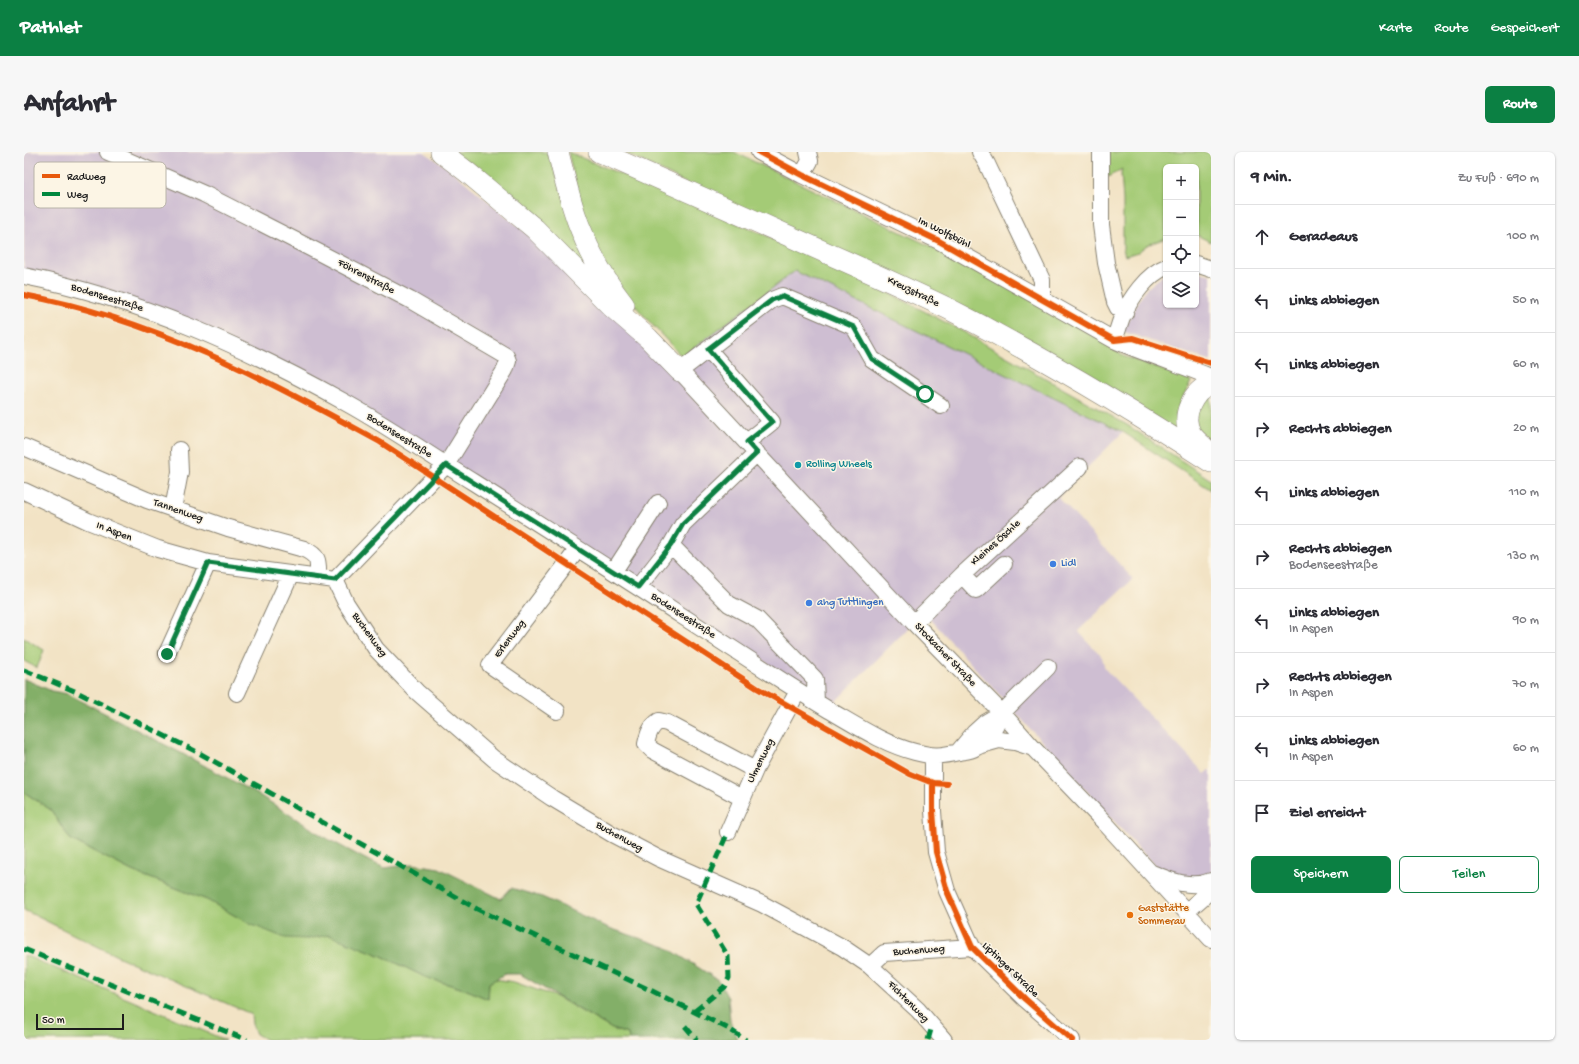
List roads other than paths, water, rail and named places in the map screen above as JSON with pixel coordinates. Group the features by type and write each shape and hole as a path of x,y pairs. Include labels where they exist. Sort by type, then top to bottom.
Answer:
{"main road":[{"path":"441,152 535,229 612,308 648,338 680,371"},
{"path":"558,152 579,225 592,256 610,287 648,338"},
{"name":"Kreuzstraße","path":"600,152 874,273 948,309 1026,350 1093,388 1164,431 1211,462"},
{"path":"1211,384 1200,391 1191,403 1186,422 1191,433 1211,456"}],"street":[{"name":"Föhrenstraße","path":"108,152 131,162"},
{"name":"Im Wolfsbühl","path":"760,152 802,175 940,241 1114,340 1141,352 1211,377"},
{"path":"802,175 810,161 808,152"},
{"path":"980,152 1042,280 1042,298"},
{"path":"1101,152 1101,225 1106,262 1115,302 1118,308 1124,313"},
{"name":"Föhrenstraße","path":"166,177 204,194 410,300 506,356 508,361 505,370 446,465"},
{"path":"1199,265 1211,269"},
{"path":"1114,340 1124,313 1139,289 1158,270 1163,268"},
{"name":"Bodenseestraße","path":"24,276 57,282 138,306 192,327 242,350 348,404 638,587 798,691 879,739 900,748 933,756 947,756 958,752 973,750 981,745 999,740 1016,742 1034,749"},
{"path":"680,371 772,300 782,296 854,327 872,359 942,406"},
{"path":"638,587 671,545 683,524 752,448 772,422 708,349"},
{"name":"Stockacher Straße","path":"680,371 914,622 1105,823 1211,939"},
{"name":"Tannenweg","path":"24,447 173,510 228,528 304,549 315,554 318,561 318,577"},
{"path":"173,510 180,472 179,450"},
{"path":"335,580 446,465"},
{"name":"Kleines Öschle","path":"914,622 962,575 1080,467"},
{"name":"In Aspen","path":"24,491 94,524 158,549 208,563 335,580"},
{"path":"614,572 658,503"},
{"path":"671,545 729,604 757,619 815,679 816,702"},
{"name":"Erlenweg","path":"557,711 490,666 578,549"},
{"path":"167,654 208,563"},
{"path":"962,575 976,590 1004,564"},
{"path":"237,693 291,574"},
{"name":"Buchenweg","path":"335,580 346,603 376,649 418,692 475,744 494,759 552,798 612,834 658,858 762,904 842,947 870,966 884,953 972,946"},
{"path":"958,752 974,732 985,722 1002,713 1048,667"},
{"name":"Ulmenweg","path":"728,832 755,770 798,691"},
{"path":"981,745 994,730 1002,713"},
{"path":"742,798 652,750 646,744 648,735 653,725 659,721 667,723 755,770"},
{"name":"Liptinger Straße","path":"933,756 933,811 936,852 947,890 972,946 1024,998 1072,1040"},
{"path":"1149,872 1170,881 1203,884 1211,881"},
{"path":"1186,912 1211,890"},
{"name":"Fichtenweg","path":"870,966 918,1010 944,1040"}],"place":[{"name":"Rolling Wheels","path":"798,465"},
{"name":"Lidl","path":"1053,564"},
{"name":"ahg Tuttlingen","path":"809,603"},
{"name":"Gaststätte Sommerau","path":"1130,915"}]}
